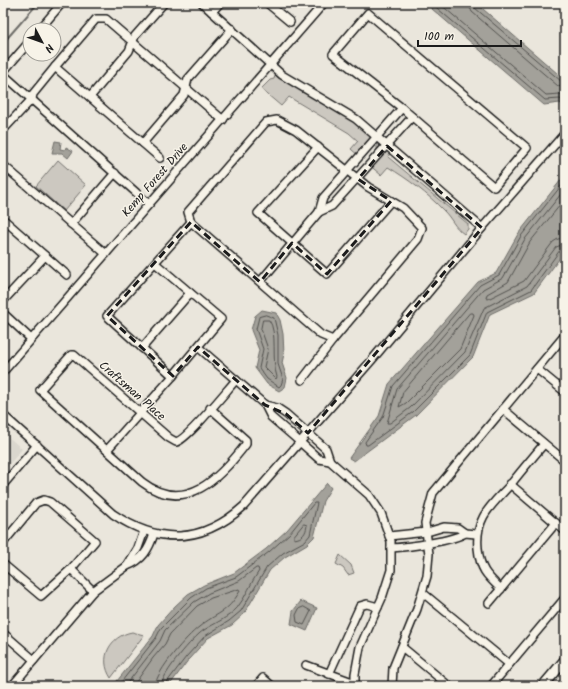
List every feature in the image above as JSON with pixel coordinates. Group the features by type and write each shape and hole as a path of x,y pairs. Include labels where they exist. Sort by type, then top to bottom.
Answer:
{"main road":[{"path":"543,686 565,660"}],"street":[{"path":"46,22 62,3"},
{"path":"90,97 129,51 135,36 164,3"},
{"path":"202,3 272,64 282,75 356,119 482,228"},
{"path":"212,12 220,3"},
{"path":"267,3 290,22"},
{"name":"Kemp Forest Drive","path":"3,372 324,3"},
{"path":"368,13 527,148 494,187 412,117 333,54 368,13"},
{"path":"3,130 32,99 33,94 96,19 106,19 223,120"},
{"path":"143,143 184,95 188,79 232,29"},
{"path":"22,50 3,73 149,204"},
{"path":"55,67 160,158"},
{"path":"260,282 319,212 324,198 402,108"},
{"path":"319,212 332,206 358,179 412,117"},
{"path":"302,380 333,340 418,239 422,228 403,208 358,179 296,130 278,120 266,122 188,212 191,222 321,335 333,340"},
{"path":"3,415 113,514 126,523 144,531 162,536 193,535 223,522 244,506 565,132"},
{"path":"318,147 258,213 327,274 391,201"},
{"path":"3,165 106,254"},
{"path":"71,224 115,173"},
{"path":"3,219 67,275"},
{"path":"173,376 107,316 191,222"},
{"path":"3,301 45,256"},
{"path":"155,263 220,319 173,376 107,450 142,482 158,491 180,494 200,490 217,478 246,444 246,440 210,408 236,380"},
{"path":"142,348 190,293"},
{"path":"3,313 31,339"},
{"path":"392,686 393,668 423,592 427,576 428,542 425,522 433,493 565,335"},
{"path":"198,347 265,405 271,417 300,442 320,459 330,461 355,481 369,495 381,513 389,536 391,548 391,570 378,607 360,647 355,684 306,665"},
{"name":"Craftsman Place","path":"107,450 40,390 71,355 172,441 180,441 188,434 210,408"},
{"path":"537,369 565,392"},
{"path":"265,405 277,408 286,414 326,449 330,461"},
{"path":"503,409 565,461"},
{"path":"501,589 486,575 480,565 476,534 480,520 544,444"},
{"path":"3,485 37,445"},
{"path":"510,484 565,531"},
{"path":"3,543 36,503 44,500 50,502 95,541 71,569 41,596 3,564"},
{"path":"490,603 556,523"},
{"path":"389,536 427,532 444,527 458,528 466,533 476,534"},
{"path":"127,566 138,548 144,531"},
{"path":"391,548 460,537 466,533"},
{"path":"12,686 93,591 127,566 136,563 146,553 154,534"},
{"path":"408,534 410,545"},
{"path":"71,569 93,591"},
{"path":"423,592 509,664"},
{"path":"491,686 565,598"},
{"path":"329,674 360,606 367,604 378,607"},
{"path":"3,633 34,660"},
{"path":"402,647 449,686"},
{"path":"256,686 263,678 272,686"}],"highlighted area":[{"path":"387,146 482,228 308,433 286,414 265,405 198,347 173,376 107,316 191,222 260,282 292,243 327,274 391,201 358,179"}],"shaded area":[{"path":"277,70 356,119 392,149 388,157 468,224 468,229 464,234 438,205 410,182 388,167 381,175 367,163 377,150 377,138 360,157 351,149 358,141 349,133 289,97 281,106 261,89 270,80 274,79"},
{"path":"58,160 86,185 64,211 36,186"},
{"path":"3,432 22,449 3,472"},
{"path":"340,555 351,565 354,573 348,575 343,568 336,564"},
{"path":"132,632 144,635 111,678 107,670 106,663 108,649 118,638 124,634"}],"water":[{"path":"425,3 476,3 565,80 565,107 560,103 544,105"},
{"path":"55,141 61,142 60,149 65,150 66,147 73,151 68,158 62,153 52,153"},
{"path":"565,175 565,251 534,293 490,314 473,357 416,415 354,461 349,458 379,416 389,384 478,282 496,273 518,234"},
{"path":"262,310 276,313 280,320 283,334 284,354 282,363 287,378 285,387 279,391 267,384 255,368 259,350 251,330 255,316"},
{"path":"327,483 331,488 323,501 314,537 307,544 285,557 270,570 244,614 232,625 208,638 189,659 169,686 113,686 153,636 158,625 175,606 188,594 204,585 234,573 266,549 287,530"},
{"path":"301,601 317,608 307,631 291,624 293,611"}],"waterway":[{"path":"3,43 38,3"}]}
